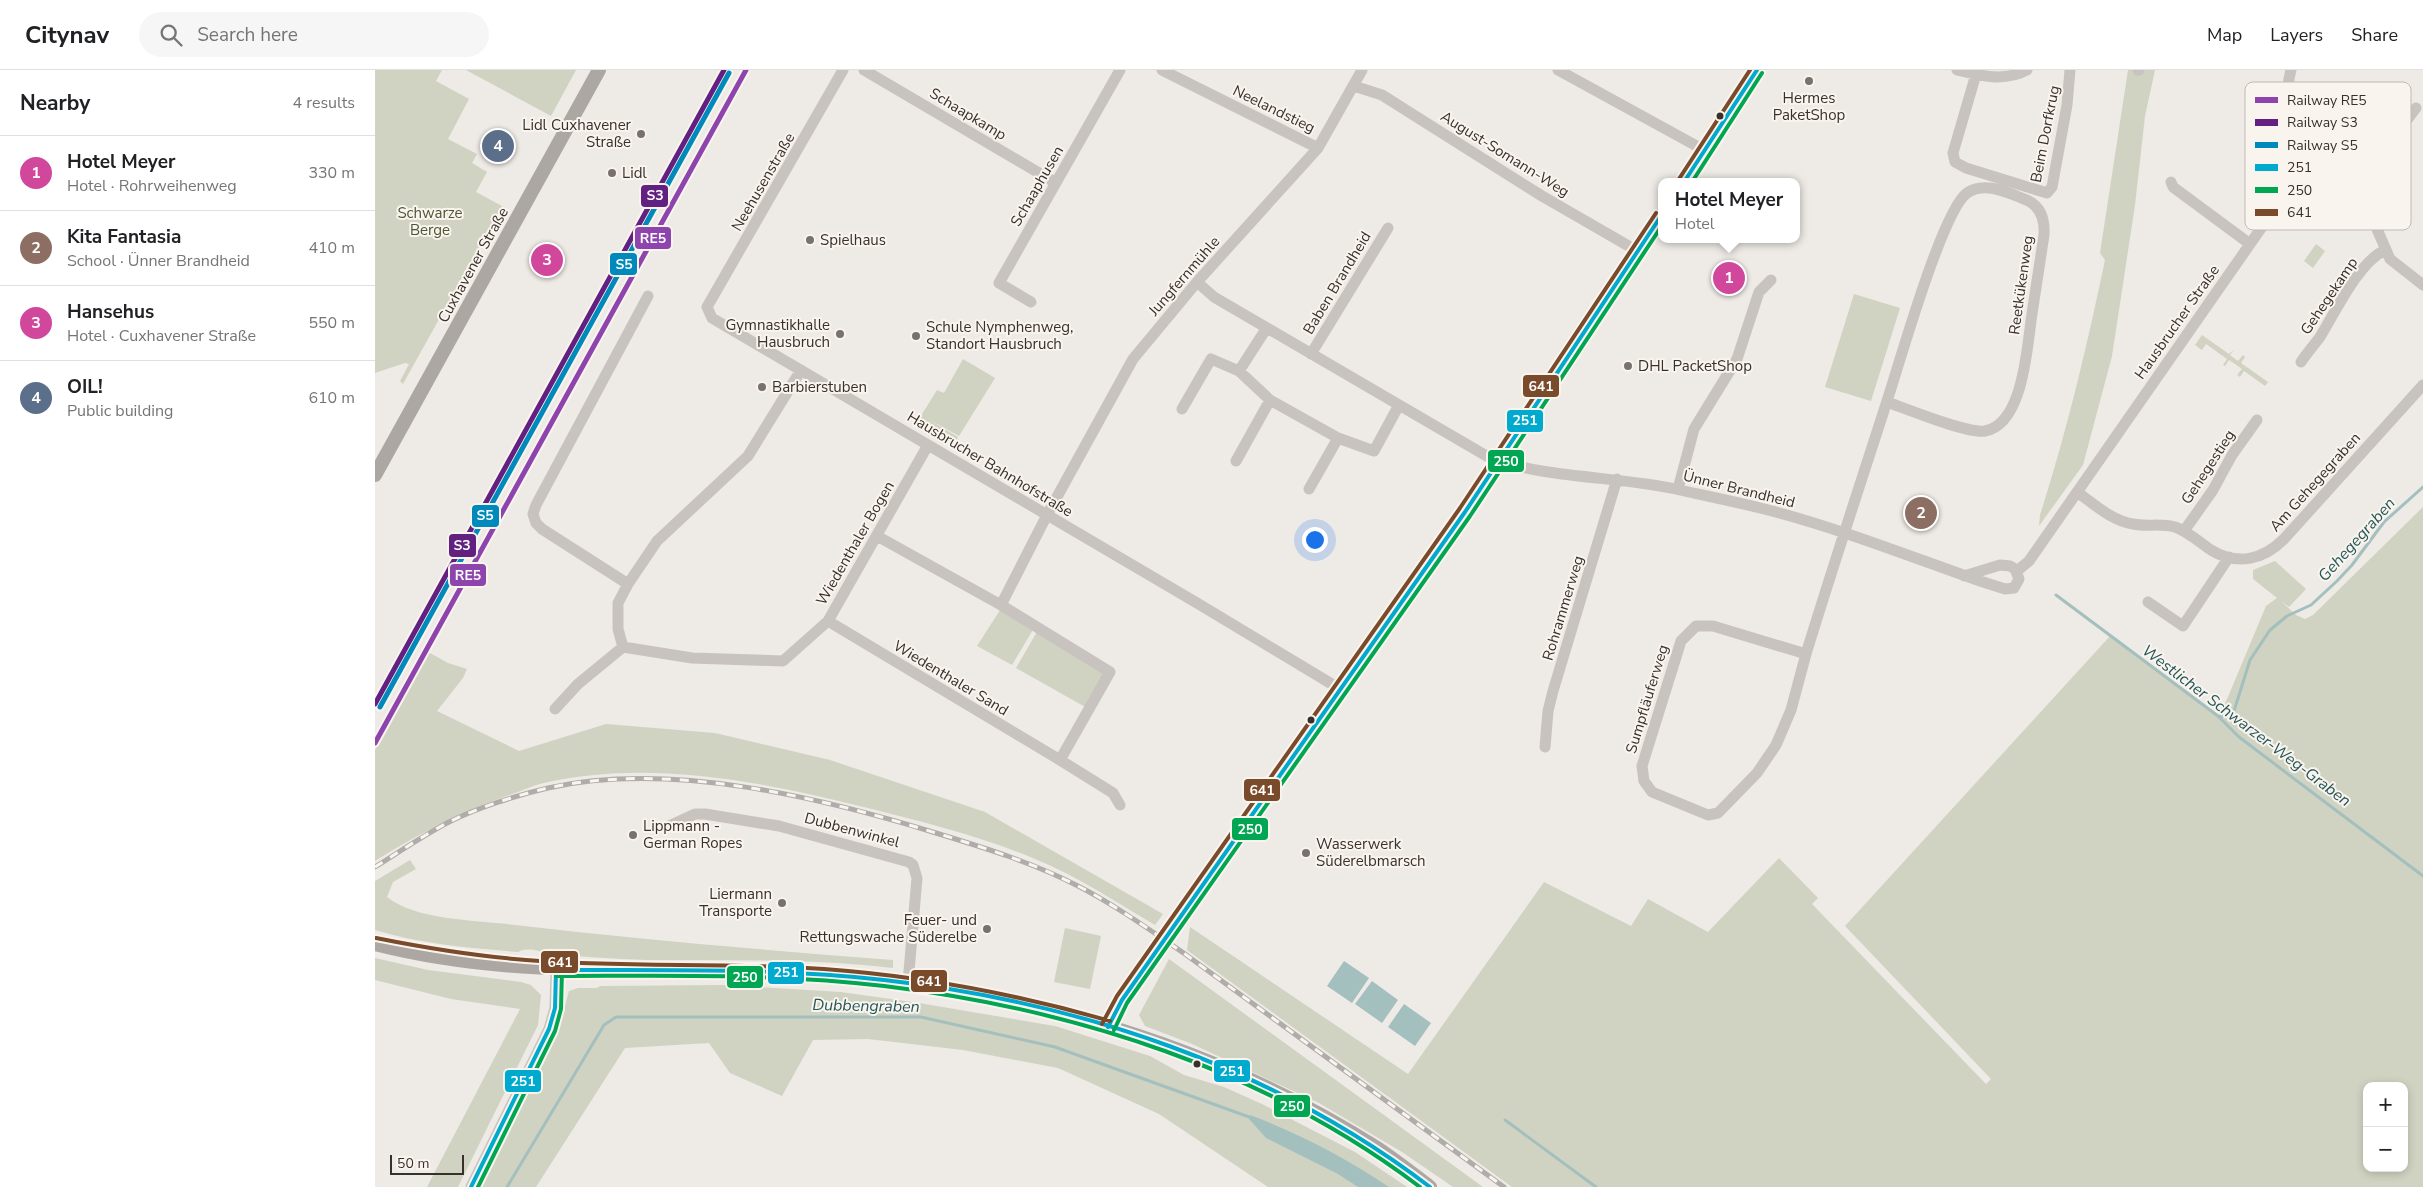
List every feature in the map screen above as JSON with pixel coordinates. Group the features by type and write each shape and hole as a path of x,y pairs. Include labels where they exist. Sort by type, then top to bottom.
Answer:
{"main road":[{"name":"Cuxhavener Straße","path":"375,475 599,70"},
{"path":"375,944 443,959 557,970 779,972 908,983 1007,1000 1108,1027 1192,1056 1288,1098 1380,1150 1430,1187"}],"street":[{"name":"Neehusenstraße","path":"707,308 843,70"},
{"name":"Schaapkamp","path":"864,70 1056,183"},
{"name":"Schaaphusen","path":"1031,302 999,283 1120,70"},
{"name":"Neelandstieg","path":"1162,70 1318,148"},
{"name":"Jungfernmühle","path":"1047,515 1133,359 1197,282 1318,148 1362,70"},
{"path":"1558,70 1704,150"},
{"path":"1686,178 1757,70"},
{"path":"1957,70 2007,77 2027,70"},
{"name":"Beim Dorfkrug","path":"1976,74 1953,153 1955,162 1966,168 2047,193 2052,187 2067,105 2071,70"},
{"name":"August-Somann-Weg","path":"1353,86 1382,95 1542,196 1639,252"},
{"path":"2411,116 2417,108"},
{"path":"2171,182 2173,187 2250,244"},
{"name":"Reetkükenweg","path":"1843,534 1932,263 1962,198 1972,190 1987,188 2019,197 2035,205 2043,218 2044,235 2022,378 2014,401 2005,418 1988,430 1977,431 1887,402"},
{"path":"1108,1027 1122,1000 1499,462 1658,221"},
{"name":"Baben Brandheid","path":"1311,354 1388,228"},
{"name":"Hausbrucher Straße","path":"2017,571 2029,561 2260,230"},
{"path":"2377,230 2385,250 2394,263 2423,285"},
{"name":"Gehegekamp","path":"2301,362 2361,272 2378,254 2385,250"},
{"path":"1678,489 1694,429 1737,359 1759,292 1771,280"},
{"name":"Baben Brandheid","path":"1197,282 1214,297 1266,329 1485,456 1499,462"},
{"path":"628,584 542,529 536,524 533,514 548,481 648,296"},
{"name":"Hausbrucher Bahnhofstraße","path":"707,308 712,318 1340,689"},
{"path":"1239,371 1266,329"},
{"path":"1182,410 1211,360 1239,371 1270,400 1338,438 1373,450 1399,405"},
{"path":"555,709 578,684 623,647 618,629 618,603 628,584 657,541 748,456 801,370"},
{"name":"Am Gehegegraben","path":"2077,492 2121,522 2139,525 2167,525 2183,531 2213,551 2229,557 2249,559 2263,555 2278,545 2423,385"},
{"path":"1236,461 1270,400"},
{"name":"Gehegestieg","path":"2183,531 2213,490 2233,455 2257,420"},
{"path":"1309,489 1338,438"},
{"name":"Wiedenthaler Bogen","path":"623,647 692,658 783,661 828,620 928,445"},
{"name":"Ünner Brandheid","path":"1499,462 1531,469 1617,479 1678,489 1774,512 2008,590 2016,586 2019,579 2017,571"},
{"name":"Rohrammerweg","path":"1545,747 1551,698 1617,479"},
{"path":"1001,605 1047,515"},
{"name":"Sumpfläuferweg","path":"1806,654 1713,626 1696,626 1681,641 1642,766 1644,781 1652,792 1708,815 1718,812 1757,773 1775,745 1791,710 1843,534"},
{"path":"877,536 1001,605 1110,672 1060,760"},
{"path":"2148,602 2183,626 2229,557"},
{"path":"1964,576 2000,565 2010,566 2017,571"},
{"name":"Wiedenthaler Sand","path":"828,620 1113,793 1120,805"},
{"name":"Dubbenwinkel","path":"667,827 683,818 705,814 779,826 909,862 913,865 917,878 908,983"},
{"path":"471,1187 549,1029 555,1008 557,970"}],"green space":[{"name":"Schwarze Berge","path":"375,70 442,70 436,81 469,99 448,139 477,154 472,163 487,172 476,192 502,206 403,384 400,381 409,364 405,363 375,373"},
{"path":"466,70 576,70 551,116"},
{"path":"2128,70 2155,70 2145,116 2135,205 2112,356 2083,465 2039,526 2040,515 2076,388 2105,260 2100,253"},
{"path":"2316,244 2325,251 2313,268 2304,261"},
{"path":"1854,294 1900,308 1871,401 1825,387"},
{"path":"2202,335 2229,354 2234,350 2230,355 2238,361 2243,355 2245,357 2241,363 2268,382 2265,386 2244,371 2240,377 2237,375 2242,369 2229,360 2225,366 2223,365 2227,359 2206,344 2202,350 2195,345"},
{"path":"963,359 995,378 959,436 928,419 958,437 956,441 919,419 937,390 944,393"},
{"path":"2423,507 2423,1187 1512,1187 1187,950 1190,927 1408,1074 1544,882 1631,926 1648,899 1708,932 1779,858 1818,898 1812,904 1986,1084 1991,1079 1845,926 2111,635 2220,716 2266,606 2277,598 2253,579 2253,570 2275,561 2306,589 2289,607 2281,601 2296,615 2305,619 2313,615"},
{"path":"1002,607 1034,628 1012,665 977,646"},
{"path":"1038,630 1107,673 1087,708 1016,668"},
{"path":"428,652 448,663 467,669 463,678 437,711 519,751 606,724 715,733 830,760 985,812 1163,914 1155,925 1066,873 1015,851 955,831 832,799 752,783 670,774 629,773 589,775 539,784 459,815 408,841 375,861 375,750"},
{"path":"410,860 416,869 393,882 387,897 414,911 431,915 657,940 893,960 893,968 800,961 621,959 547,954 528,949 518,952 428,942 375,930 375,881"},
{"path":"1065,928 1101,936 1090,989 1054,982"},
{"path":"375,958 428,970 521,982 531,985 541,995 538,1025 458,1187 427,1187 520,1009 451,999 375,980"},
{"path":"1169,959 1483,1187 1453,1187 1402,1152 1319,1103 1192,1044 1145,1026 1139,1015"},
{"path":"722,985 841,992 1055,1026 1150,1056 1184,1075 1224,1087 1262,1104 1355,1152 1407,1187 1268,1187 1159,1114 1058,1068 963,1050 868,1039 813,1040 782,1096 730,1073 709,1043 625,1048 536,1187 482,1187 557,1035 569,991 578,988 597,988 600,986"}],"water":[{"path":"1344,961 1369,978 1352,1003 1327,986"},
{"path":"1372,981 1398,1000 1382,1023 1355,1004"},
{"path":"1404,1004 1431,1023 1415,1046 1388,1027"},
{"path":"1250,1115 1321,1147 1389,1187 1358,1187 1338,1174 1266,1138 1249,1119"}],"waterway":[{"name":"Gehegegraben","path":"2218,716 2234,711 2250,660 2270,630 2287,616 2311,605 2337,581 2352,565 2384,522 2423,487"},
{"name":"Westlicher Schwarzer-Weg-Graben","path":"2056,595 2218,716 2239,737 2423,876"},
{"name":"Dubbengraben","path":"507,1187 604,1025 616,1017 921,1017 1055,1047 1252,1118"},
{"path":"1505,1120 1596,1187"}],"railway":[{"path":"375,867 449,822 497,802 548,788 595,781 644,779 694,781 744,787 794,796 891,820 1009,856 1061,878 1105,901 1185,954 1504,1187"}],"rail line":[{"name":"S3","path":"375,704 724,70"},
{"name":"RE5","path":"375,743 746,70"},
{"name":"S5","path":"380,707 729,73"}],"transit line":[{"name":"641","path":"1680,178 1750,70"},
{"name":"251","path":"1687,178 1757,70"},
{"name":"250","path":"1695,178 1762,73"},
{"name":"641","path":"1102,1024 1117,996 1460,508 1656,213"},
{"name":"251","path":"1108,1027 1122,1000 1465,512 1658,221"},
{"name":"250","path":"1114,1030 1127,1003 1470,516 1658,232"},
{"name":"641","path":"376,938 451,951 526,960 600,964 787,967 896,976 932,981 1039,1002 1110,1021"},
{"name":"251","path":"556,970 720,970 843,976 957,990 1029,1005 1101,1024 1171,1047 1240,1075 1306,1107 1369,1145 1430,1187"},
{"name":"251","path":"471,1187 549,1029 555,1008 556,970"},
{"name":"250","path":"478,1187 555,1031 561,1009 562,970"},
{"name":"250","path":"556,976 720,976 843,982 955,996 1026,1011 1096,1029 1165,1051 1233,1078 1298,1109 1361,1146 1420,1187"}],"place":[{"name":"Hermes PaketShop","path":"1809,81"},
{"name":"Lidl Cuxhavener Straße","path":"641,134"},
{"name":"OIL!","path":"498,146"},
{"name":"Lidl","path":"612,173"},
{"name":"Spielhaus","path":"810,240"},
{"name":"Hansehus","path":"547,260"},
{"name":"Hotel Meyer","path":"1729,278"},
{"name":"Gymnastikhalle Hausbruch","path":"840,334"},
{"name":"Schule Nymphenweg, Standort Hausbruch","path":"916,336"},
{"name":"DHL PacketShop","path":"1628,366"},
{"name":"Barbierstuben","path":"762,387"},
{"name":"Kita Fantasia","path":"1921,513"},
{"name":"Lippmann - German Ropes","path":"633,835"},
{"name":"Wasserwerk Süderelbmarsch","path":"1306,853"},
{"name":"Liermann Transporte","path":"782,903"},
{"name":"Feuer- und Rettungswache Süderelbe","path":"987,929"}]}
